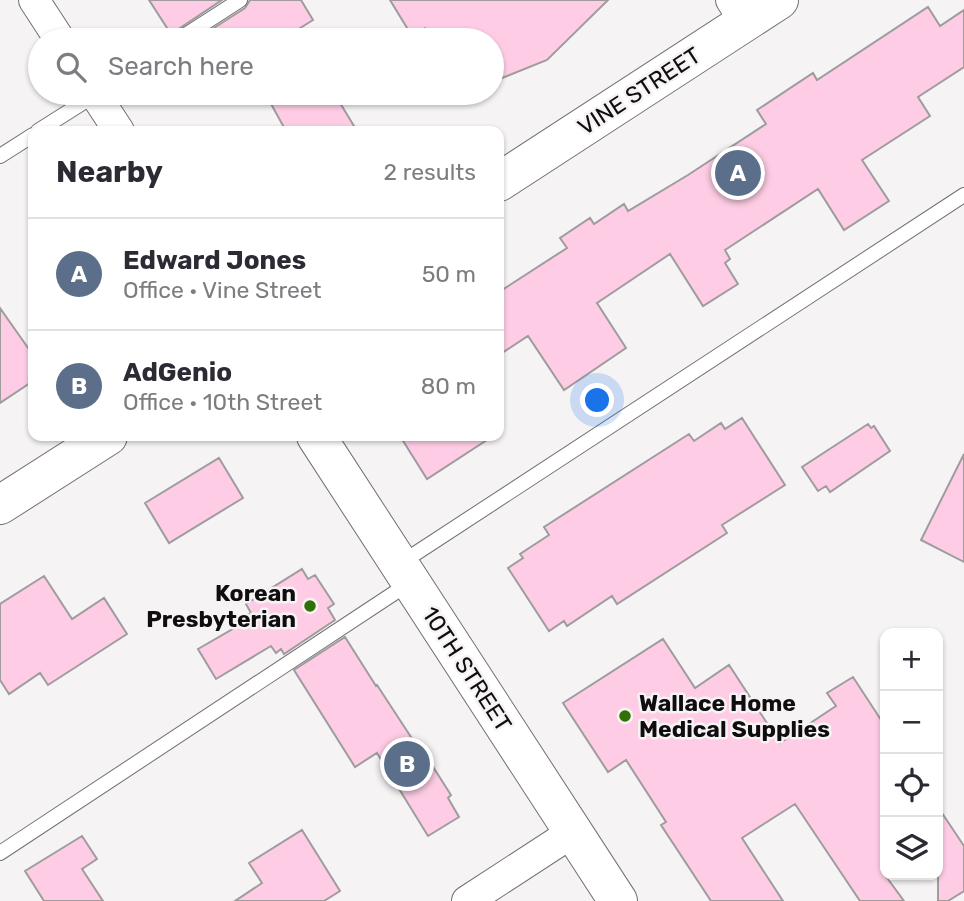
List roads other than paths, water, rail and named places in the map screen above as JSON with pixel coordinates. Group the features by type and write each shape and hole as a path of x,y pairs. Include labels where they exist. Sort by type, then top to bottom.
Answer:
{"street":[{"path":"34,0 52,28"},
{"name":"VINE STREET","path":"504,178 738,11 779,0"},
{"path":"103,105 116,126"},
{"path":"0,505 100,441"},
{"name":"10TH STREET","path":"320,441 618,901"},
{"path":"467,901 573,832"}],"lane":[{"path":"197,28 240,0"},
{"path":"46,126 78,105"},
{"path":"0,156 28,138"},
{"path":"0,853 406,573 964,195"}],"place":[{"name":"Edward Jones","path":"738,173"},
{"name":"Korean Presbyterian","path":"310,606"},
{"name":"Wallace Home Medical Supplies","path":"625,716"},
{"name":"AdGenio","path":"407,764"}]}
